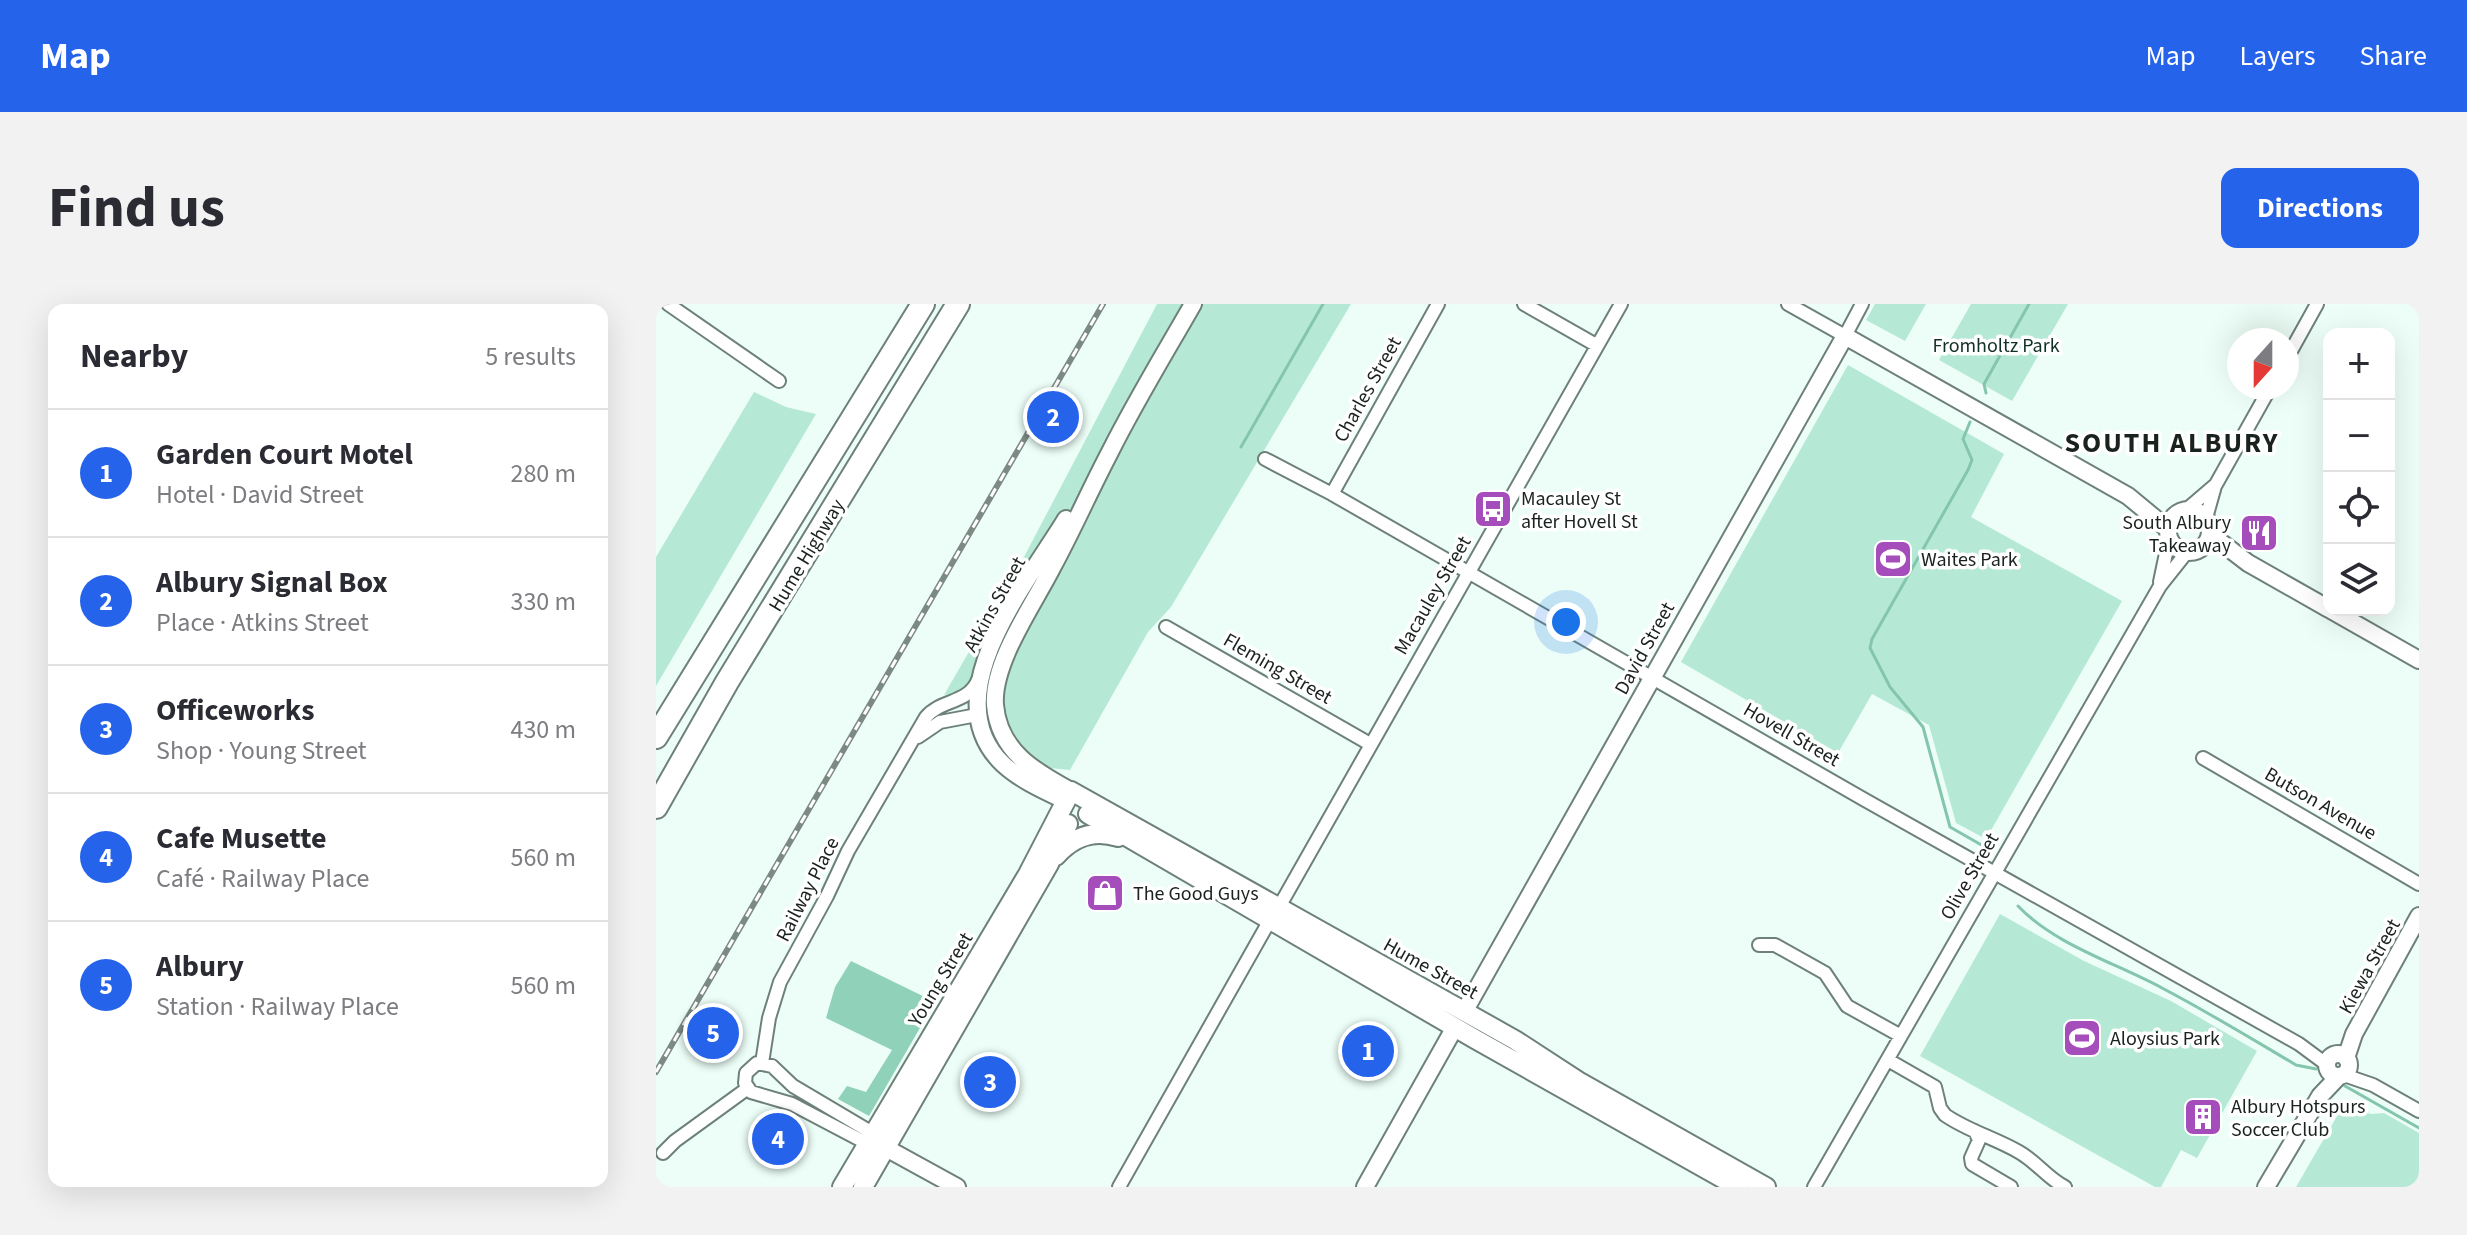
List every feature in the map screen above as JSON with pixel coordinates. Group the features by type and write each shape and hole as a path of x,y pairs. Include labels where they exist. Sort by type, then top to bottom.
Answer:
{"highway":[{"path":"819,473 841,424 911,304"},
{"name":"Hume Highway","path":"656,737 923,304"},
{"name":"Hume Highway","path":"656,807 958,304"},
{"path":"767,618 975,304"}],"main road":[{"name":"Hume Street","path":"1074,799 1140,845 1274,914 1459,1020 1738,1187"},
{"name":"Hume Street","path":"1074,799 1249,893 1274,914"},
{"name":"Young Street","path":"842,1187 876,1142 1049,864 1074,799"},
{"name":"Young Street","path":"863,1187 876,1142 1074,799"},
{"path":"1049,864 1069,843 1094,833 1114,835 1140,845"},
{"name":"Hume Street","path":"1459,1020 1515,1040 1578,1081 1766,1187"}],"street":[{"path":"668,304 779,381"},
{"name":"Atkins Street","path":"1074,799 1021,777 1003,764 986,740 977,715 976,693 982,665 1013,606 1110,451 1193,304"},
{"name":"Charles Street","path":"1332,494 1438,304"},
{"path":"1524,304 1596,345"},
{"name":"Macauley Street","path":"1119,1187 1621,304"},
{"path":"1788,304 2128,496 2182,512 2197,511 2201,538"},
{"name":"David Street","path":"1365,1187 1862,304"},
{"path":"2299,336 2317,304"},
{"name":"Olive Street","path":"1814,1187 2160,586 2201,538 2215,486 2263,400"},
{"name":"Atkins Street","path":"1074,799 1016,755 1003,735 996,708 1000,673 1110,451"},
{"name":"Hovell Street","path":"1265,459 1332,494 1865,800 2419,1111"},
{"name":"Olive Street","path":"2182,512 2215,486"},
{"path":"2128,496 2169,534 2176,548 2201,538 2323,606"},
{"path":"2169,534 2171,520 2182,512"},
{"name":"Olive Street","path":"2160,586 2169,534"},
{"path":"977,715 984,706 996,658 1038,596"},
{"path":"2341,616 2419,660"},
{"name":"Fleming Street","path":"1166,627 1370,744"},
{"name":"Railway Place","path":"762,1063 769,1018 780,982 848,851 932,710 971,693 982,665"},
{"name":"Railway Place","path":"912,743 940,722 977,715"},
{"name":"Butson Avenue","path":"2203,758 2419,884"},
{"name":"Kiewa Street","path":"2266,1187 2419,916"},
{"path":"1759,945 1775,945 1825,973 1847,1006 1901,1036"},
{"path":"1888,1060 1935,1087 1942,1112 2038,1164 2056,1185"},
{"path":"876,1142 803,1093 777,1074 772,1066 762,1063 753,1065 746,1073 748,1088 755,1094 792,1104 876,1142 957,1187"},
{"path":"766,1095 775,1089 777,1074"},
{"path":"663,1153 683,1134 748,1088"},
{"path":"1975,1131 1979,1140 1971,1158 1972,1164 2011,1187"}],"green space":[{"path":"1157,304 1351,304 1171,607 1148,632 1070,770 1050,768 1015,739 1003,714 1003,684 944,695 1025,555"},
{"name":"Fromholtz Park","path":"1875,304 1926,304 1905,341 1866,320"},
{"name":"Fromholtz Park","path":"1971,304 2068,304 2012,401 1939,360"},
{"name":"Waites Park","path":"1848,365 2004,454 1971,517 2122,601 1986,839 1956,823 1929,725 1872,694 1838,753 1681,662"},
{"path":"754,392 786,407 816,414 656,686 656,557"},
{"name":"Aloysius Park","path":"2000,914 2084,961 2171,1001 2257,1051 2197,1158 2181,1150 2161,1187 2155,1187 1920,1056"},
{"path":"851,961 935,1002 869,1116 838,1099 847,1086 866,1092 892,1050 826,1018 835,987"},
{"path":"2344,1104 2371,1114 2384,1113 2419,1133 2419,1187 2296,1187"}],"waterway":[{"path":"1241,447 1323,304"},
{"path":"1986,393 1984,384 2029,304"},
{"path":"1970,422 1963,439 1972,460 1968,470 1872,639 1870,648 1890,687 1923,727 1950,827 1992,851"},
{"path":"2018,906 2033,920 2068,942 2179,997 2296,1065 2316,1069"},
{"path":"2345,1086 2419,1128"}],"railway":[{"path":"656,1072 1103,304"}],"place":[{"name":"Albury Signal Box","path":"1053,417"},
{"name":"Macauley St after Hovell St","path":"1493,509"},
{"name":"South Albury Takeaway","path":"2259,533"},
{"name":"Waites Park","path":"1893,559"},
{"name":"The Good Guys","path":"1105,893"},
{"name":"Albury","path":"713,1033"},
{"name":"Aloysius Park","path":"2082,1038"},
{"name":"Garden Court Motel","path":"1368,1051"},
{"name":"Officeworks","path":"990,1082"},
{"name":"Albury Hotspurs Soccer Club","path":"2203,1117"},
{"name":"Cafe Musette","path":"778,1139"}],"district":[{"name":"SOUTH ALBURY","path":"2172,442"}]}
